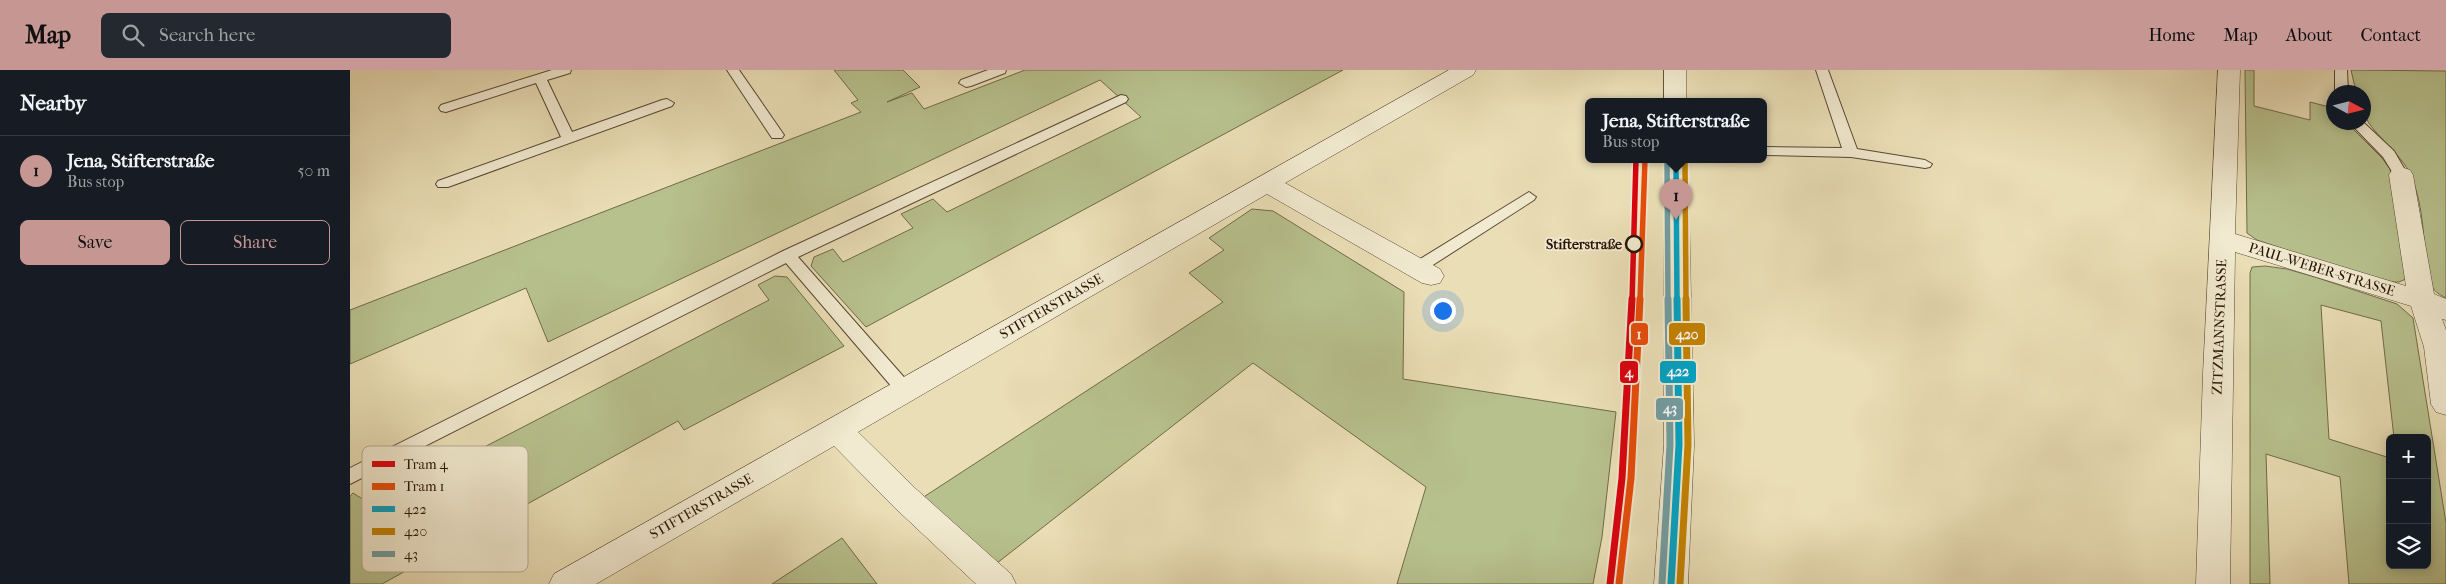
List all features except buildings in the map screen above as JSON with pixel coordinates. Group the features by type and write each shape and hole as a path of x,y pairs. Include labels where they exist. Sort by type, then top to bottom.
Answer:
{"street":[{"name":"STIFTERSTRASSE","path":"566,584 904,389 1266,183 1379,121 1465,70"},
{"path":"1675,70 1675,98"},
{"name":"ZITZMANNSTRASSE","path":"2213,584 2216,374 2229,70"},
{"path":"1672,584 1679,445 1676,163"},
{"path":"2401,176 2434,305 2446,404"},
{"path":"1266,183 1424,272"},
{"name":"PAUL-WEBER-STRASSE","path":"2222,238 2434,305"},
{"path":"836,428 905,498 999,584"}],"lane":[{"path":"446,108 565,70"},
{"path":"733,70 777,135"},
{"path":"966,83 1000,70"},
{"path":"1822,70 1852,153"},
{"path":"2341,70 2342,85"},
{"path":"540,78 568,138"},
{"path":"411,446 788,255 1121,99"},
{"path":"443,184 667,103"},
{"path":"2364,130 2389,154 2401,176"},
{"path":"1767,151 1852,153 1925,164"},
{"path":"1424,272 1529,197"},
{"path":"788,255 904,389"},
{"path":"350,477 362,471"}],"green space":[{"path":"834,70 903,70 920,87 887,102 912,93 924,109 1025,70 1343,70 866,327 811,266 814,257 833,249 843,262 913,228 901,214 933,199 947,212 1141,117 1100,80 548,342 526,288 350,364 350,310 861,112 851,103 858,100"},
{"path":"2245,70 2254,70 2254,106 2310,120 2310,102 2326,106 2326,130 2354,130 2382,158 2390,169 2411,266 2408,278 2399,282 2383,282 2257,240 2247,233"},
{"path":"2351,70 2446,71 2446,298 2434,290 2427,278 2419,199 2411,176 2407,167 2371,126 2371,85 2354,85"},
{"path":"1252,209 1273,211 1404,292 1403,379 1616,412 1602,537 1593,584 1397,584 1426,487 1253,363 992,567 919,500 1223,302 1189,273 1224,250 1209,238"},
{"path":"2265,266 2287,269 2397,304 2413,318 2446,523 2446,584 2349,584 2340,477 2266,454 2270,584 2250,584 2250,273 2252,267","holes":["2321,305 2381,321 2394,434 2431,434 2431,569 2386,569 2386,457 2329,439"]},
{"path":"775,276 787,277 844,346 684,430 678,421 528,504 528,446 486,446 769,300 758,285"},
{"path":"353,493 362,499 362,572 404,572 382,584 350,584 350,496"},
{"path":"842,538 877,584 772,584"}],"tram line":[{"name":"4","path":"1610,584 1617,531 1626,425 1636,163"},
{"name":"1","path":"1619,584 1626,531 1635,425 1645,163"}],"transit line":[{"name":"43","path":"1662,583 1670,445 1667,163"},
{"name":"422","path":"1671,584 1679,445 1676,163"},
{"name":"420","path":"1680,584 1688,445 1685,163"}],"place":[{"name":"Jena, Stifterstraße","path":"1676,220"},
{"name":"Stifterstraße","path":"1634,244"}]}
